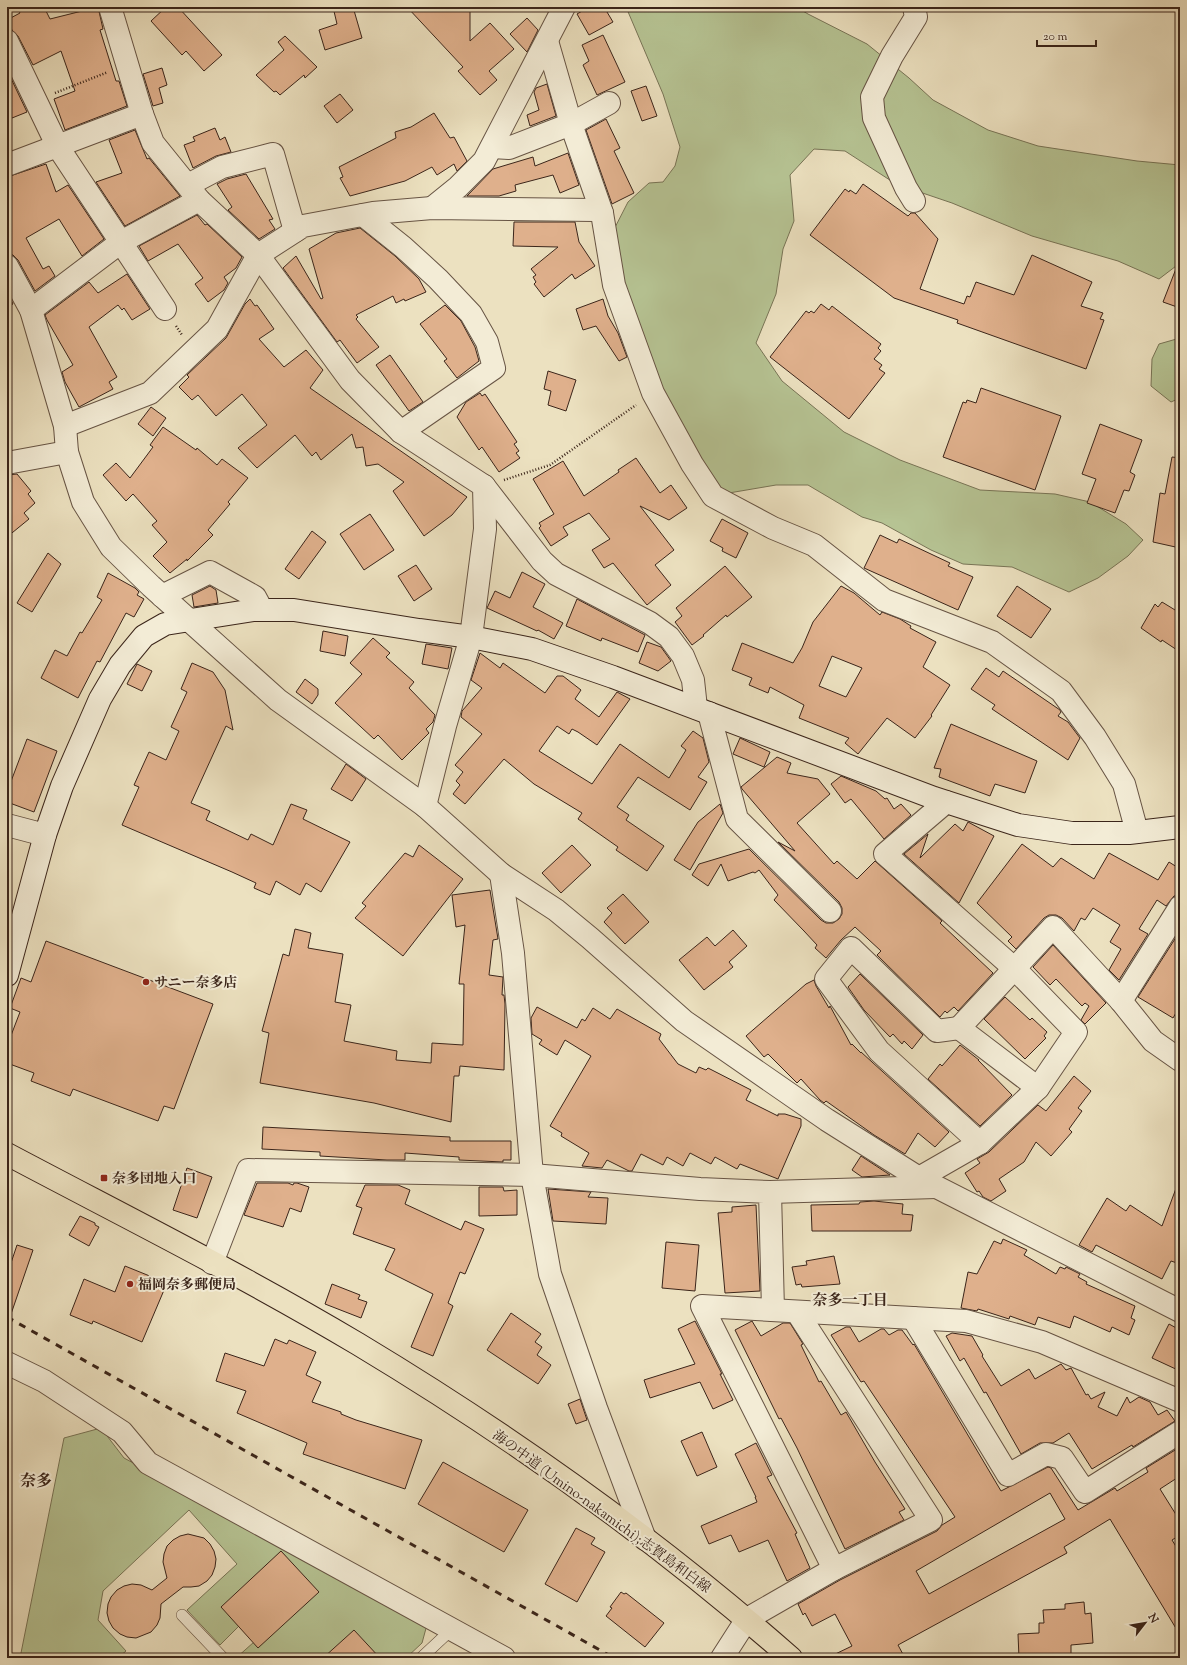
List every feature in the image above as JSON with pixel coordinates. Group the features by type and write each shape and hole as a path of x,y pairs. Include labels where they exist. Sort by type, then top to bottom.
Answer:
{"main road":[{"name":"海の中道 (Umino-nakamichi);志賀島和白線","path":"7,1154 212,1263 356,1344 454,1404 554,1471 645,1539 747,1619 791,1658"}],"street":[{"path":"110,7 142,114 153,143 194,192 258,255 350,380 401,432 484,486 542,561 556,574 650,623 669,637 683,656 693,680 737,818 830,911"},
{"path":"432,208 484,161 564,7"},
{"path":"914,7 916,17 892,56 872,97 874,118 906,188 914,201"},
{"path":"7,41 58,147 165,310"},
{"path":"547,41 571,124 602,213 614,285 653,393 692,464 713,496 773,528 814,545 884,600 992,642 1061,691 1095,737 1124,784 1137,832"},
{"path":"492,147 509,148 571,124 609,103"},
{"path":"7,165 142,114"},
{"path":"31,310 121,242 194,192 222,167 273,154 295,231"},
{"path":"65,426 150,393 217,329 258,255 302,226 363,215 432,208 595,210 602,213"},
{"path":"363,215 403,247 438,279 471,314 486,342 494,368 401,432"},
{"path":"7,266 31,310 65,426 67,452 83,502 111,547 162,596 278,700 425,806 501,874 556,910 590,938 684,1021 827,1120 928,1182 1180,1311"},
{"path":"7,463 67,452"},
{"path":"425,806 445,726 471,637 485,529 484,486"},
{"path":"162,596 210,572 256,597 262,610"},
{"path":"7,975 45,835 62,786 100,700 120,665 144,636 165,624 188,619 254,610 294,610 471,637 532,649 703,710 946,802 1018,825 1072,833 1176,830"},
{"path":"212,1263 248,1170 532,1175 700,1189 770,1192 928,1182 980,1143 1038,1088 1076,1032 1015,969 885,854 946,802"},
{"path":"7,825 45,835"},
{"path":"501,874 513,953 532,1175 550,1274 596,1408 645,1539"},
{"path":"1121,1001 1180,907"},
{"path":"980,1143 879,1051 826,979 851,948 937,1031 959,1028 1053,928 1121,1001 1153,1041 1180,1060"},
{"path":"959,1028 1038,1088"},
{"path":"770,1192 773,1310"},
{"path":"834,1569 702,1306 966,1321 1042,1342 1180,1401"},
{"path":"722,1658 747,1619 834,1569 931,1520 797,1312"},
{"path":"913,1318 1008,1475 1046,1454 1062,1458 1085,1492 1180,1432"},
{"path":"7,1363 44,1381 122,1432 148,1463 504,1658"}],"lane":[{"path":"182,1615 223,1658"},
{"path":"421,1658 451,1630"}],"path":[{"path":"35,101 127,64"},
{"path":"165,310 193,352"},
{"path":"484,486 550,465 653,393"}],"green space":[{"path":"626,7 796,7 867,44 909,78 933,100 988,130 1038,146 1137,161 1180,165 1180,263 1159,279 1118,261 1032,236 952,203 896,184 845,151 814,149 790,175 794,221 783,249 776,294 756,343 782,381 844,432 900,460 980,490 1055,494 1090,502 1126,524 1143,540 1128,556 1098,578 1069,592 1012,567 963,564 931,550 882,523 862,517 808,485 776,485 723,494 670,411 606,245 628,202 649,183 663,182 675,166 680,147 663,94"},
{"path":"1180,338 1180,398 1171,402 1151,386 1152,359 1159,344"},
{"path":"101,1428 124,1458 428,1621 422,1643 406,1658 236,1658 254,1642 239,1626 220,1645 187,1610 237,1564 189,1510 103,1591 98,1620 126,1651 120,1656 121,1658 20,1658 64,1438"}],"building":[{"path":"17,7 44,7 50,19 98,7 103,29 100,30 116,81 119,81 127,106 65,130 54,99 75,91 61,51 33,65 18,36 12,30 7,20 20,13"},
{"path":"166,7 178,7 222,55 204,71 186,51 182,55 151,21"},
{"path":"333,7 353,7 362,38 325,50 319,30 337,24"},
{"path":"407,7 470,7 470,41 490,23 514,49 489,71 497,80 480,95 458,71 463,67"},
{"path":"589,7 604,7 613,22 589,35 577,14"},
{"path":"527,18 538,30 527,52 510,34"},
{"path":"603,35 625,82 597,95 583,65 589,61 582,45"},
{"path":"285,36 317,67 305,78 304,75 280,95 276,91 274,92 256,75 284,50 278,42"},
{"path":"162,68 167,85 159,88 163,103 153,106 143,74"},
{"path":"7,70 27,112 7,120"},
{"path":"547,84 556,116 530,126 527,115 539,110 534,92 536,88"},
{"path":"646,86 657,116 642,121 631,91"},
{"path":"340,94 353,110 337,123 324,106"},
{"path":"434,113 450,138 454,137 467,161 457,171 454,164 437,175 432,167 405,181 350,196 340,178 343,177 339,167 396,138 395,132 411,127"},
{"path":"606,119 620,148 614,151 634,193 612,204 586,130"},
{"path":"215,128 220,140 225,137 231,152 216,156 193,168 184,145 195,141 193,137"},
{"path":"135,130 147,159 149,158 180,196 125,226 96,182 122,173 109,140"},
{"path":"568,153 579,185 560,193 553,175 515,185 516,191 499,196 467,196 493,169 533,157 535,166"},
{"path":"46,164 56,192 68,185 104,239 82,256 59,219 26,238 43,269 49,266 55,276 35,291 18,260 13,255 7,254 7,177"},
{"path":"246,174 273,219 269,220 275,229 259,239 228,210 232,207 217,184 227,179"},
{"path":"863,184 908,216 911,213 915,213 938,239 920,289 964,304 967,296 970,297 976,282 1014,295 1032,255 1092,282 1081,306 1103,313 1100,319 1104,320 1086,369 957,323 958,320 894,298 810,235 845,189 856,194"},
{"path":"197,215 205,225 207,224 242,257 236,268 224,277 228,283 224,290 208,302 195,284 203,278 178,244 148,261 139,246"},
{"path":"514,222 575,222 579,242 595,266 575,279 572,274 544,297 534,284 536,282 533,277 536,275 531,269 558,247 513,246"},
{"path":"360,228 395,256 419,279 426,292 405,301 404,299 396,303 393,296 356,315 358,317 356,319 379,347 357,363 340,340 337,342 283,268 296,256 321,299 323,298 309,249 336,233"},
{"path":"1180,261 1180,308 1163,302"},
{"path":"127,274 150,309 132,320 124,308 122,310 118,305 89,327 117,377 109,382 113,389 79,407 65,382 62,372 73,365 45,315 89,282 98,293"},
{"path":"7,292 13,304 7,307"},
{"path":"250,299 255,306 257,305 274,329 259,339 284,367 306,350 323,370 310,388 467,497 452,515 424,536 393,491 404,482 378,464 366,466 363,447 356,448 352,434 321,460 316,452 312,456 295,435 257,468 238,448 267,425 242,394 216,416 198,395 192,400 179,387 189,377 187,375 226,338 245,304"},
{"path":"603,299 608,316 618,333 627,357 619,361 596,326 583,330 576,309"},
{"path":"821,304 829,310 832,306 881,344 878,348 881,351 874,359 882,365 879,369 885,373 849,419 770,357 806,311 809,313 811,311 814,313"},
{"path":"445,305 461,321 475,347 479,361 457,378 444,361 447,359 420,324"},
{"path":"390,355 423,402 409,411 376,365"},
{"path":"548,371 576,380 566,411 548,405 551,391 544,389"},
{"path":"981,388 1061,416 1035,490 943,457 963,402 966,403 967,400 976,403"},
{"path":"480,393 482,396 485,394 517,442 514,444 519,451 516,453 520,458 499,472 482,447 479,450 457,417 466,402"},
{"path":"151,407 166,418 153,436 138,424"},
{"path":"1100,424 1142,440 1130,472 1135,475 1129,491 1124,490 1115,513 1087,503 1096,479 1082,474"},
{"path":"163,427 196,450 197,448 217,465 222,459 248,478 228,502 230,504 208,530 213,535 187,561 187,559 170,573 153,556 167,542 152,525 157,521 133,494 126,501 103,475 116,463 130,478 153,447 150,445"},
{"path":"1172,457 1180,458 1180,548 1153,542 1160,493 1165,494"},
{"path":"636,458 660,493 671,485 687,508 669,520 640,506 674,550 655,565 671,585 647,605 613,563 604,568 592,550 610,539 589,513 563,527 568,535 551,546 539,528 541,526 539,523 554,514 533,479 563,461 584,496 619,472 618,470"},
{"path":"17,474 31,491 28,494 35,503 24,513 29,519 7,537 7,475"},
{"path":"370,514 394,550 364,570 340,534"},
{"path":"722,519 748,533 736,558 722,551 723,548 710,541"},
{"path":"312,531 326,542 299,579 285,569"},
{"path":"880,535 897,543 899,539 950,563 948,566 973,577 958,610 864,568"},
{"path":"48,553 61,564 32,612 17,603"},
{"path":"416,565 432,589 414,601 398,576"},
{"path":"725,566 752,597 727,617 726,615 692,645 675,622 682,616 676,608"},
{"path":"522,572 545,584 533,607 563,623 554,639 538,630 537,631 487,608 495,591 510,598"},
{"path":"108,573 135,588 139,592 137,595 144,599 134,617 126,613 100,662 97,661 78,698 41,678 55,650 67,656 80,632 82,633 102,600 97,597"},
{"path":"210,586 216,590 218,603 194,607 192,595"},
{"path":"841,586 854,593 880,615 882,612 900,619 911,626 910,628 936,642 923,667 950,685 931,715 932,716 915,738 887,718 858,754 845,743 849,738 799,718 804,705 770,687 768,693 749,685 752,678 732,670 742,643 793,663 802,648 813,622","holes":["832,656 862,668 846,697 819,686"]},
{"path":"1017,586 1051,609 1031,638 997,616"},
{"path":"577,599 645,635 638,652 602,638 601,641 566,626"},
{"path":"1162,602 1180,613 1180,652 1162,640 1161,642 1141,628 1155,604 1158,607"},
{"path":"323,631 348,636 345,656 320,651"},
{"path":"373,638 390,653 386,657 414,682 409,688 435,715 433,722 426,729 429,733 402,760 378,735 374,739 335,703 362,674 350,663"},
{"path":"647,642 661,647 671,661 658,671 639,663"},
{"path":"426,644 452,648 448,669 422,664"},
{"path":"480,653 500,668 503,663 545,693 557,676 563,676 581,690 575,699 599,717 617,692 630,699 597,745 572,729 569,734 557,726 539,751 592,784 620,744 669,778 686,750 681,746 693,731 703,738 709,762 698,777 707,782 690,810 638,777 617,807 629,815 626,820 664,846 647,871 616,850 618,847 578,819 582,813 534,784 504,759 465,804 453,794 460,785 456,781 463,772 455,765 482,734 461,717 462,711 482,688 471,680"},
{"path":"192,663 213,672 225,690 233,730 226,726 191,803 210,811 206,820 248,840 251,834 273,845 291,804 307,810 303,819 350,842 321,892 306,883 300,895 276,881 270,895 254,888 256,883 122,825 139,787 134,785 149,752 166,760 179,731 171,727 187,692 181,689"},
{"path":"137,664 152,671 142,691 127,684"},
{"path":"986,668 999,677 1003,671 1060,710 1061,712 1058,716 1068,722 1080,738 1068,760 992,709 995,705 971,689"},
{"path":"305,679 318,689 318,695 312,704 296,692"},
{"path":"951,724 1037,761 1025,793 995,784 990,796 939,777 941,769 934,768"},
{"path":"740,738 770,752 764,767 733,754"},
{"path":"27,739 57,751 34,812 7,802 7,792"},
{"path":"777,757 791,763 787,773 818,779 830,794 797,823 834,864 837,861 857,879 875,861 942,921 940,923 993,973 958,1011 954,1007 947,1013 945,1011 940,1017 877,955 881,951 855,927 841,940 826,958 815,948 817,945 774,900 778,895 759,870 755,873 753,872 728,881 721,864 708,886 692,875 699,864 749,849 821,920 826,923 833,923 839,919 842,914 842,908 839,902 778,842 795,851 741,787"},
{"path":"346,764 366,779 352,801 331,789"},
{"path":"841,776 876,791 885,799 887,798 894,809 901,804 911,815 884,839 851,799 845,803 831,784"},
{"path":"720,804 723,813 690,870 674,860 698,822"},
{"path":"968,822 994,836 959,903 904,854 928,834 920,858 955,824 963,831"},
{"path":"1022,844 1053,867 1061,858 1094,879 1109,853 1158,880 1169,862 1180,869 1180,895 1174,896 1166,906 1157,900 1139,929 1148,934 1119,980 1109,970 1121,949 1110,942 1120,925 1093,908 1085,920 1081,918 1074,931 1062,918 1056,915 1049,915 1044,918 1016,949 1008,941 1012,937 977,903"},
{"path":"419,845 463,879 403,956 355,918 366,906 362,903 405,853 413,857"},
{"path":"572,845 591,865 561,893 542,873"},
{"path":"490,890 498,939 493,940 489,975 503,977 502,995 504,995 505,1004 504,1070 460,1066 459,1076 454,1076 451,1122 374,1103 260,1083 269,1033 262,1031 283,954 289,956 295,929 311,933 308,948 343,954 335,1002 351,1005 344,1041 397,1051 396,1060 431,1063 432,1043 463,1045 464,984 459,984 465,925 456,927 452,895"},
{"path":"623,894 649,922 625,944 604,922 612,913 607,908"},
{"path":"733,930 747,946 729,962 733,967 704,990 679,960 707,937 715,946"},
{"path":"1180,931 1180,1006 1173,1018 1138,997"},
{"path":"46,941 213,1004 174,1109 164,1106 158,1121 73,1089 70,1096 31,1081 34,1073 7,1063 7,1046 20,1012 10,1008 21,978 31,982"},
{"path":"1053,945 1106,1003 1085,1024 1081,1020 1089,1006 1085,1003 1082,1006 1056,979 1050,985 1033,967"},
{"path":"860,974 923,1035 912,1049 904,1041 902,1044 893,1034 890,1037 864,1010 848,987"},
{"path":"814,980 816,986 829,1008 830,1006 851,1045 852,1044 949,1132 935,1147 918,1133 905,1154 874,1135 826,1101 824,1103 801,1079 797,1083 768,1054 764,1057 746,1036 806,984"},
{"path":"1005,997 1030,1020 1032,1018 1047,1032 1044,1036 1046,1038 1025,1059 984,1019"},
{"path":"537,1007 577,1028 582,1019 585,1021 593,1008 610,1019 617,1009 661,1034 659,1039 678,1064 696,1073 699,1067 706,1070 708,1068 751,1090 746,1100 778,1116 778,1114 785,1114 801,1119 801,1126 778,1179 740,1164 737,1169 715,1157 711,1164 690,1153 683,1166 667,1157 663,1165 641,1154 632,1171 629,1171 607,1160 602,1168 582,1166 589,1153 561,1136 562,1133 550,1126 591,1056 565,1040 557,1055 539,1044 542,1040 532,1034 531,1018"},
{"path":"960,1045 979,1060 1012,1095 980,1126 928,1079 940,1064 942,1066"},
{"path":"1074,1076 1091,1091 1078,1108 1082,1111 1069,1129 1072,1132 1051,1156 1036,1142 1024,1162 999,1179 1006,1191 991,1201 983,1197 979,1191 977,1192 965,1173 980,1163 977,1159 989,1152 1038,1105 1046,1111"},
{"path":"263,1127 450,1137 450,1141 511,1141 511,1160 503,1160 503,1162 459,1160 459,1157 405,1153 405,1160 387,1160 320,1156 320,1152 262,1149"},
{"path":"861,1156 890,1175 862,1177 852,1170"},
{"path":"187,1168 212,1177 197,1218 173,1210"},
{"path":"257,1183 288,1183 293,1185 294,1183 297,1183 309,1187 301,1212 290,1208 283,1227 244,1215"},
{"path":"1178,1183 1180,1183 1180,1264 1171,1261 1162,1279 1096,1245 1092,1252 1079,1245 1107,1198 1126,1211 1130,1205 1162,1226"},
{"path":"365,1185 398,1185 410,1190 405,1204 461,1230 465,1221 484,1229 465,1274 460,1272 448,1303 453,1306 433,1356 411,1347 433,1294 385,1270 395,1249 353,1234 362,1208 356,1206"},
{"path":"479,1187 503,1187 504,1191 517,1190 517,1215 479,1216"},
{"path":"548,1189 591,1192 588,1197 608,1198 606,1224 553,1221"},
{"path":"874,1201 903,1204 902,1214 913,1215 911,1231 812,1231 811,1205 859,1204 860,1202"},
{"path":"756,1205 760,1291 725,1293 718,1213 732,1212 732,1207"},
{"path":"80,1216 95,1223 95,1225 99,1227 89,1246 69,1235"},
{"path":"1003,1239 1027,1250 1024,1255 1056,1274 1060,1267 1065,1269 1066,1267 1080,1274 1078,1277 1087,1282 1086,1284 1135,1306 1131,1318 1135,1320 1129,1335 1112,1327 1110,1332 1074,1316 1070,1328 1038,1317 1035,1325 1010,1316 1009,1319 978,1309 977,1311 961,1308 968,1272 977,1274 994,1241 1001,1244"},
{"path":"666,1242 699,1245 695,1291 662,1288"},
{"path":"17,1245 33,1250 10,1317 7,1317 7,1275"},
{"path":"834,1256 840,1284 802,1287 801,1284 796,1285 792,1267 807,1265 806,1261"},
{"path":"125,1266 167,1283 142,1342 93,1321 92,1324 70,1315 84,1279 115,1292"},
{"path":"332,1284 360,1295 358,1299 367,1302 361,1318 325,1304"},
{"path":"511,1313 541,1334 535,1342 542,1347 537,1355 551,1365 538,1384 487,1350"},
{"path":"695,1321 722,1374 720,1374 733,1400 713,1409 700,1382 650,1398 644,1380 695,1364 678,1329"},
{"path":"752,1321 761,1336 783,1323 790,1323 803,1344 801,1345 819,1382 821,1381 841,1415 846,1412 875,1462 905,1509 899,1512 904,1520 845,1549 797,1448 781,1418 779,1419 735,1330"},
{"path":"1169,1324 1180,1330 1180,1371 1152,1358"},
{"path":"846,1327 850,1327 859,1342 881,1329 884,1329 889,1335 898,1330 902,1330 913,1345 914,1344 1001,1491 1048,1467 1051,1468 1078,1510 1115,1488 1117,1491 1148,1472 1146,1468 1180,1447 1180,1476 1160,1489 1180,1521 1180,1535 1172,1540 1180,1553 1180,1635 1110,1519 1064,1547 1067,1553 898,1645 905,1658 827,1658 852,1646 835,1614 812,1626 805,1613 803,1615 798,1604 840,1580 937,1531 942,1525 955,1517 864,1381 861,1382 831,1335","holes":["1050,1493 1065,1519 929,1594 916,1571"]},
{"path":"952,1333 972,1336 983,1355 982,1356 1001,1386 1029,1369 1035,1379 1061,1364 1066,1370 1071,1368 1086,1395 1088,1394 1091,1399 1105,1392 1098,1407 1117,1416 1127,1397 1130,1403 1139,1397 1150,1402 1158,1415 1167,1410 1175,1421 1133,1447 1132,1445 1092,1469 1069,1433 1053,1443 1040,1443 1021,1454 986,1392 984,1393 964,1358 960,1361 946,1336"},
{"path":"275,1339 287,1344 289,1340 316,1352 306,1375 321,1382 312,1402 341,1412 341,1414 356,1420 422,1440 405,1489 303,1454 307,1443 237,1413 246,1391 216,1381 225,1353 264,1366"},
{"path":"580,1399 587,1420 576,1424 568,1404"},
{"path":"702,1432 717,1467 697,1476 681,1441"},
{"path":"756,1443 772,1475 767,1477 797,1533 795,1534 810,1568 787,1581 768,1540 739,1552 731,1535 709,1544 701,1526 757,1502 735,1454"},
{"path":"443,1462 528,1510 504,1552 418,1504"},
{"path":"576,1528 595,1538 591,1544 605,1552 577,1602 545,1584"},
{"path":"188,1534 204,1538 210,1544 216,1559 212,1575 207,1581 199,1586 183,1587 161,1604 160,1618 157,1625 151,1632 136,1638 127,1637 120,1634 113,1628 107,1613 108,1604 111,1597 117,1590 132,1584 141,1585 152,1590 167,1578 163,1562 167,1546 180,1536"},
{"path":"281,1551 319,1592 258,1648 221,1607"},
{"path":"621,1592 624,1594 626,1593 664,1623 645,1647 606,1616 612,1608 610,1607"},
{"path":"1084,1602 1085,1614 1091,1613 1093,1643 1071,1645 1071,1656 1052,1656 1052,1658 1019,1658 1018,1634 1039,1633 1039,1623 1044,1623 1043,1610 1065,1609 1065,1604"},
{"path":"354,1630 380,1658 323,1658"}],"railway":[{"path":"7,1317 614,1658"}],"place":[{"name":"サニー奈多店","path":"146,982"},
{"name":"奈多団地入口","path":"104,1178"},
{"name":"福岡奈多郵便局","path":"130,1284"}],"district":[{"name":"奈多一丁目","path":"850,1300"},
{"name":"奈多","path":"36,1480"}]}
